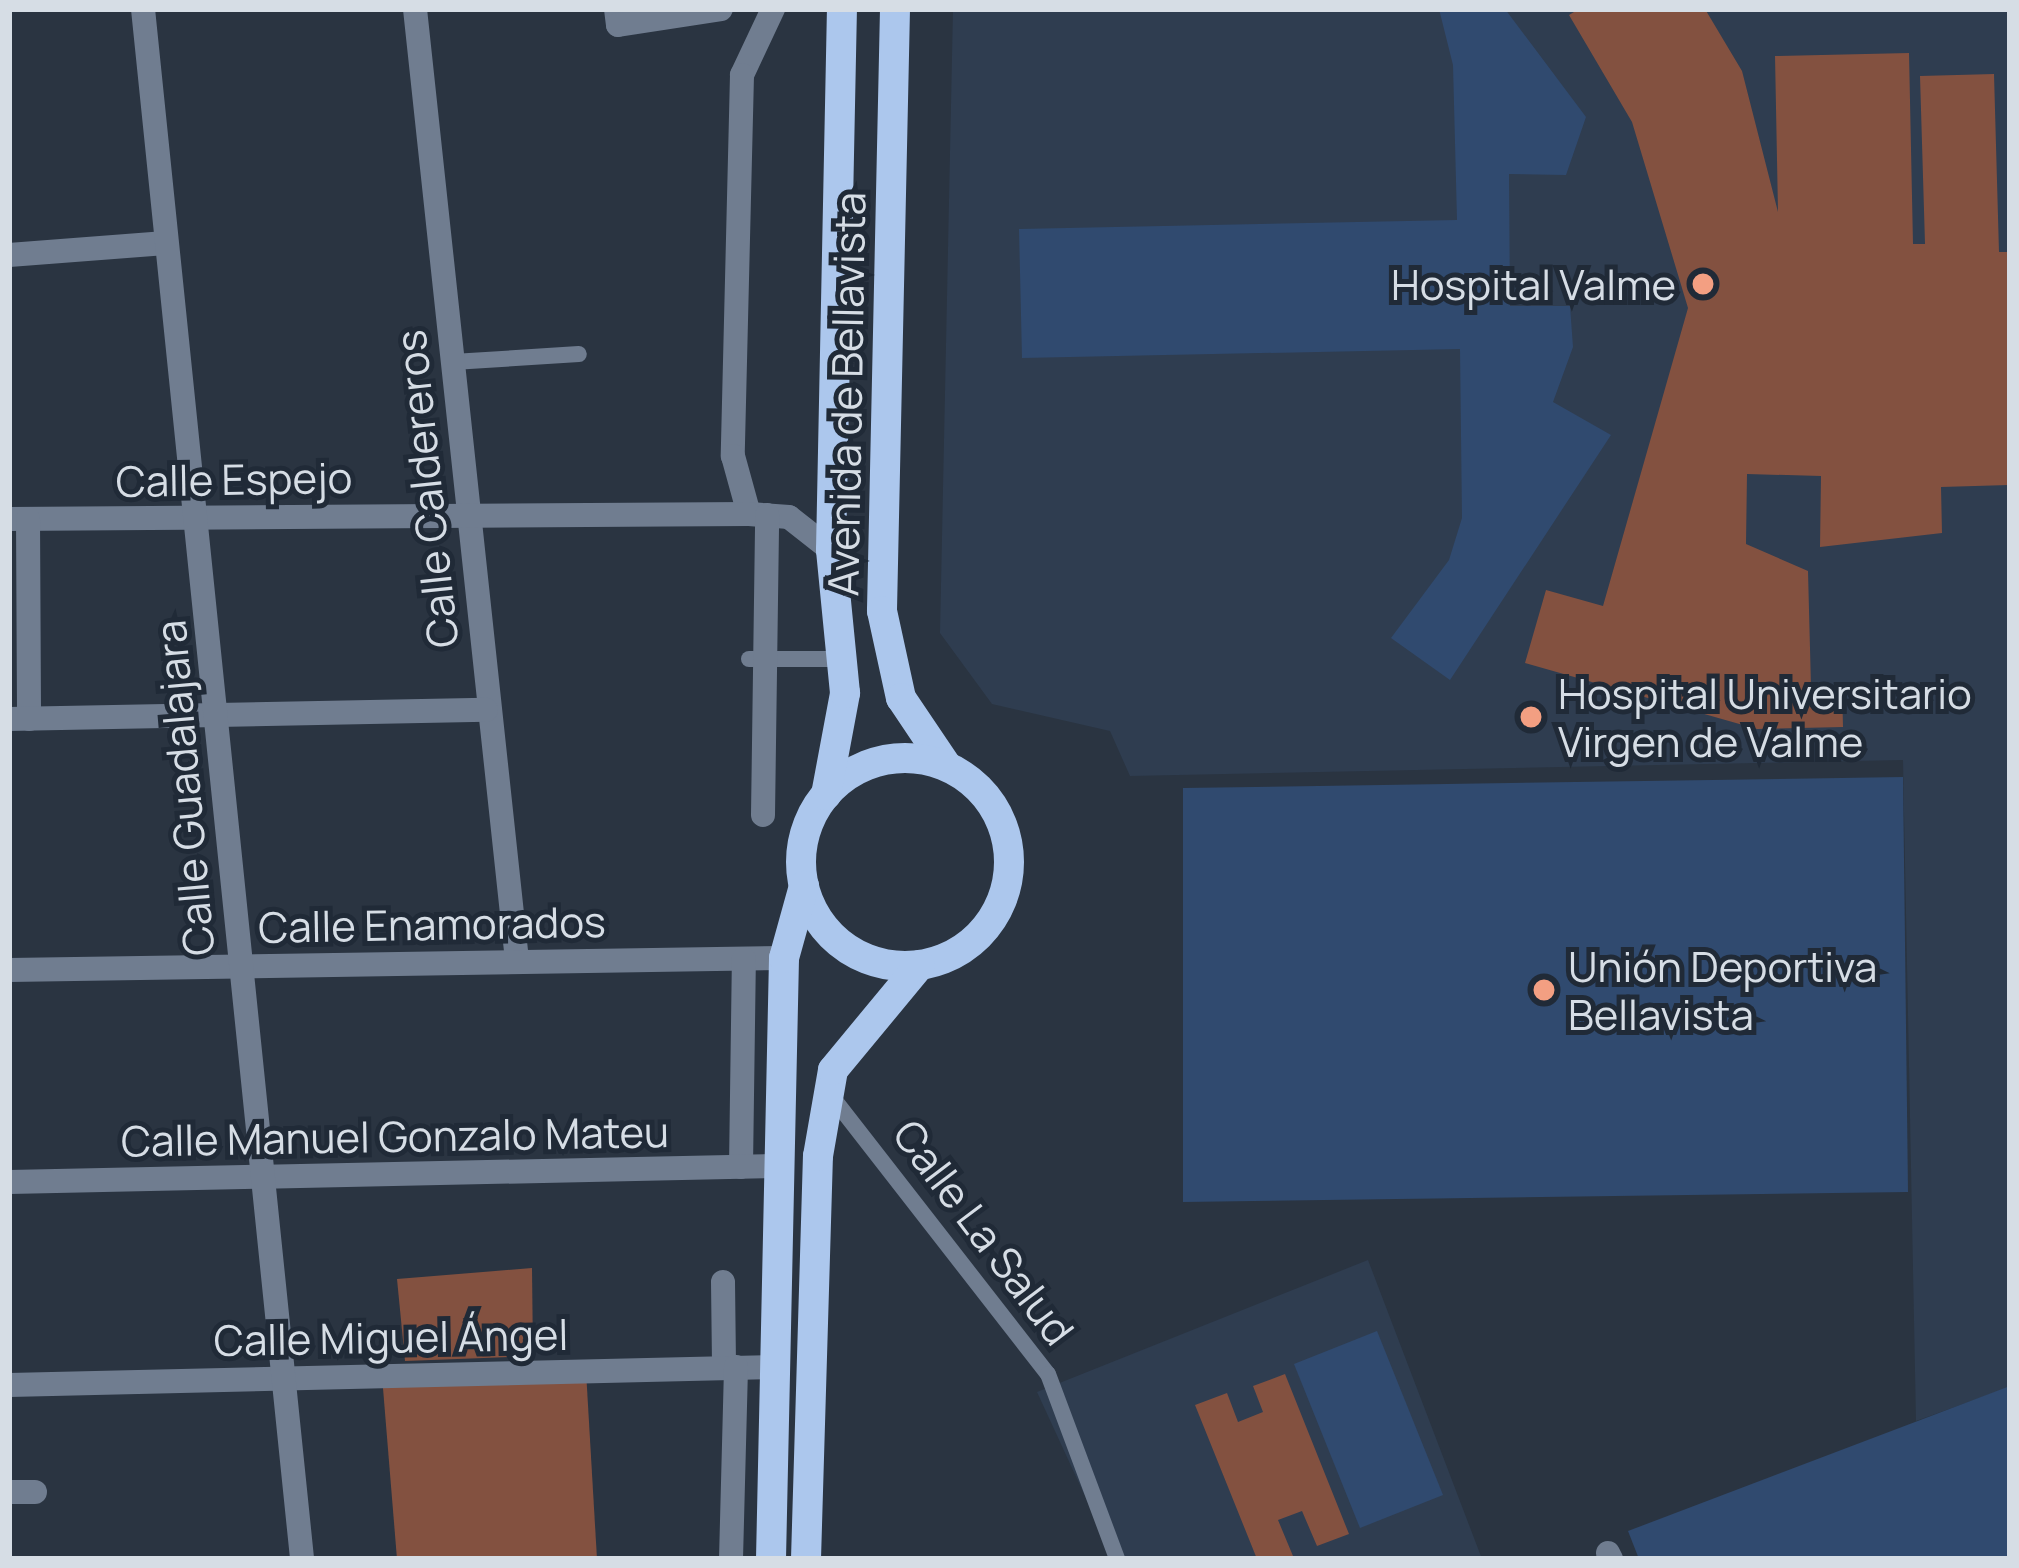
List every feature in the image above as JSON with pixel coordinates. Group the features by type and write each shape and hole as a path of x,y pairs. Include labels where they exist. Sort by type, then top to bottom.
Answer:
{"main road":[{"name":"Avenida de Bellavista","path":"826,795 842,659 831,550 842,9"},
{"name":"Avenida de Bellavista","path":"895,9 882,611 901,698 946,765"},
{"path":"772,1559 784,958 804,886 803,841 826,795 877,763 946,765 1000,820 1007,881 980,934 920,965 833,1070 806,1559"},
{"path":"804,886 844,946 920,965"}],"street":[{"name":"Calle Guadalajara","path":"143,9 302,1559"},
{"name":"Calle Caldereros","path":"415,9 470,515 486,710 517,962"},
{"path":"616,9 618,25 721,9"},
{"path":"763,814 758,514 733,456 742,75 772,9"},
{"path":"9,255 166,243"},
{"path":"453,362 579,354"},
{"name":"Calle Espejo","path":"18,519 758,514"},
{"name":"Avenida de Bellavista","path":"758,514 789,517 831,550"},
{"path":"18,519 19,719 486,710"},
{"path":"757,659 842,659"},
{"path":"741,1167 744,958"},
{"name":"Calle Enamorados","path":"9,970 784,958"},
{"name":"Calle La Salud","path":"829,1093 1048,1374 1117,1559"},
{"name":"Calle Manuel Gonzalo Mateu","path":"9,1182 782,1166"},
{"path":"723,1282 730,1368 731,1559"},
{"name":"Calle Miguel Ángel","path":"9,1385 774,1366"}],"shaded area":[{"name":"Hospital Universitario Virgen de Valme","path":"953,9 2010,9 2010,1387 1916,1421 1903,760 1130,776 1110,731 992,704 940,633"},
{"path":"1439,9 1505,9 1586,117 1566,175 1509,174 1510,306 1570,306 1573,347 1553,402 1611,435 1450,680 1391,638 1449,560 1462,518 1460,349 1022,358 1019,229 1457,220 1453,65"},
{"name":"Unión Deportiva Bellavista","path":"1903,777 1908,1192 1183,1202 1183,788"},
{"path":"1368,1260 1482,1559 1114,1559 1037,1392"},
{"path":"1377,1331 1443,1495 1360,1528 1294,1364"},
{"path":"2010,1386 2010,1559 1639,1559 1628,1531"}],"building":[{"path":"1579,9 1705,9 1742,71 1778,212 1775,56 1909,53 1913,244 1925,244 1920,76 1994,74 1999,252 2010,252 2009,485 1941,487 1942,533 1820,547 1821,476 1747,474 1746,544 1808,571 1811,687 1842,686 1843,727 1757,729 1525,663 1546,590 1603,606 1688,308 1632,122 1569,15"},
{"path":"532,1268 533,1356 405,1361 397,1279"},
{"path":"586,1371 597,1559 397,1559 382,1376"},
{"path":"1285,1374 1349,1534 1317,1546 1302,1511 1278,1520 1293,1556 1257,1559 1195,1405 1227,1393 1238,1422 1263,1412 1253,1386"}],"place":[{"name":"Hospital Valme","path":"1703,284"},
{"name":"Hospital Universitario Virgen de Valme","path":"1531,717"},
{"name":"Unión Deportiva Bellavista","path":"1544,990"}]}
